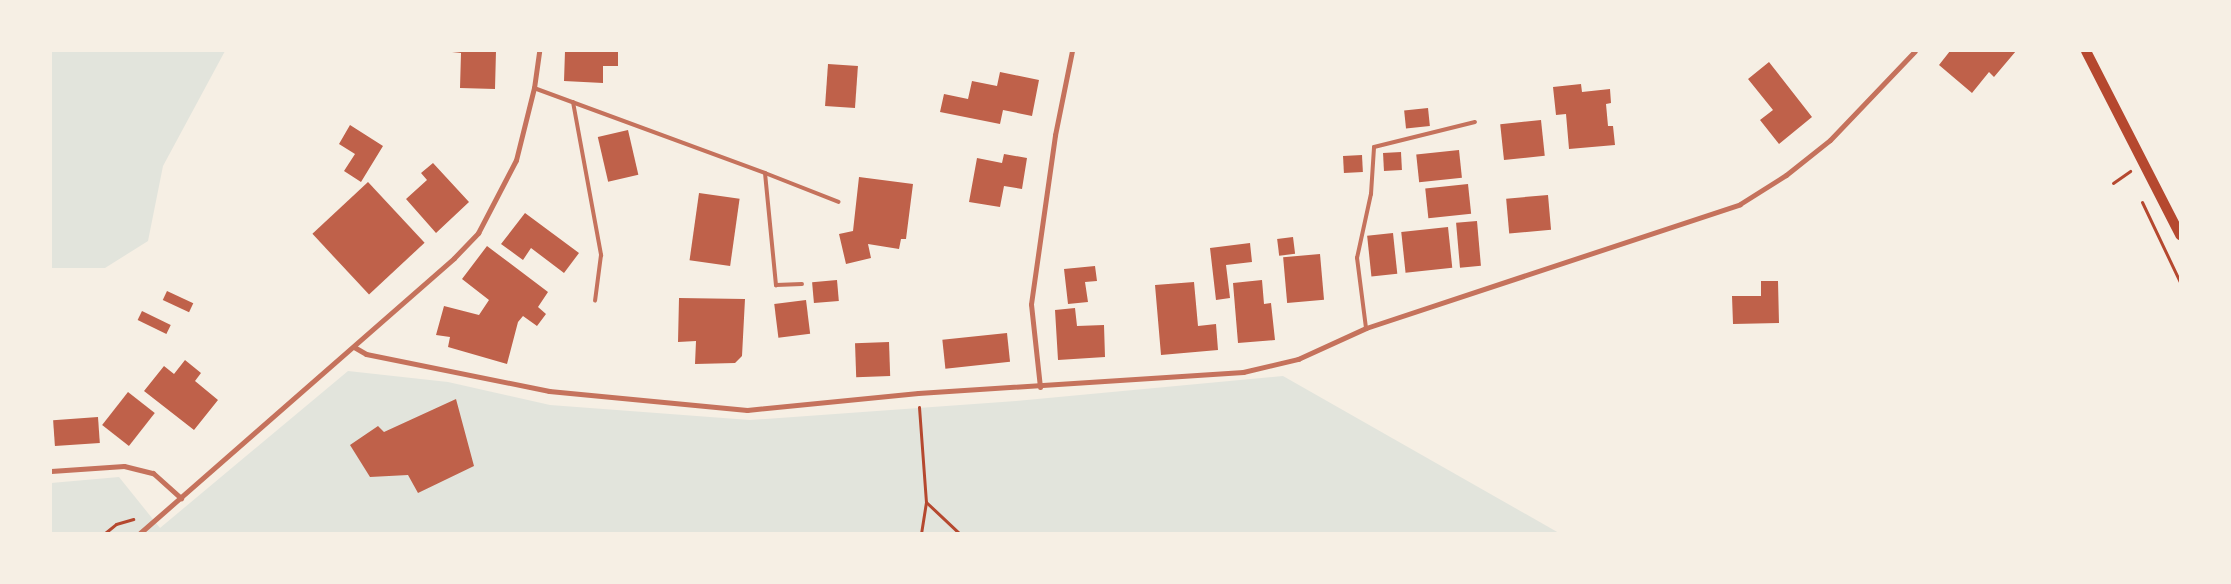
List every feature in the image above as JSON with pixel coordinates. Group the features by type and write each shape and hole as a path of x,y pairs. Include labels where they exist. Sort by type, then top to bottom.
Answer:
{"main road":[{"path":"2086,51 2180,236"}],"street":[{"path":"140,533 354,347 478,233 516,160 534,88 538,51"},
{"path":"1040,387 1031,304 1056,135 1072,51"},
{"path":"354,347 366,354 549,391 747,410 918,393 1040,387 1242,372 1298,359 1366,328 1740,204 1786,176 1830,140 1915,51"},
{"path":"51,471 124,466 153,473 181,498"}],"lane":[{"path":"534,88 839,202"},
{"path":"573,102 601,255 595,301"},
{"path":"1366,328 1356,258 1371,194 1374,147 1474,122"},
{"path":"765,173 776,285 802,284"}],"path":[{"path":"2140,196 2180,282"},
{"path":"918,393 926,502 921,533"},
{"path":"926,502 958,533"}],"shaded area":[{"path":"51,51 225,51 163,166 148,241 105,268 51,268"},
{"path":"348,371 448,382 550,405 750,420 1016,401 1283,376 1559,533 51,533 51,483 119,477 160,528"}],"building":[{"path":"443,51 496,51 495,89 460,88 461,53"},
{"path":"565,51 618,51 618,66 603,66 603,83 564,81"},
{"path":"1950,51 2016,51 1994,77 1989,72 1972,93 1939,65"},
{"path":"1769,62 1812,117 1779,144 1760,120 1773,110 1748,79"},
{"path":"828,64 858,66 855,108 825,106"},
{"path":"1000,72 1039,80 1032,116 1003,110 1000,124 940,112 944,94 968,99 972,81 997,86"},
{"path":"1581,84 1582,92 1610,89 1611,103 1606,104 1608,126 1613,126 1615,145 1569,149 1566,114 1556,115 1553,87"},
{"path":"1428,108 1430,126 1406,128 1404,111"},
{"path":"1541,120 1545,156 1504,160 1500,124"},
{"path":"350,125 383,146 361,182 344,171 355,154 339,144"},
{"path":"628,130 638,175 608,182 598,137"},
{"path":"1459,150 1462,178 1419,182 1416,154"},
{"path":"1401,152 1402,170 1384,171 1383,153"},
{"path":"1004,154 1027,158 1022,189 1004,186 1000,207 969,202 977,158 1002,163"},
{"path":"1362,155 1363,172 1344,173 1343,156"},
{"path":"433,163 469,202 436,233 406,199 427,180 421,173"},
{"path":"859,177 913,184 906,239 901,239 899,249 868,244 871,258 846,264 839,234 853,231"},
{"path":"368,182 425,243 369,295 312,234"},
{"path":"1468,184 1471,214 1428,218 1425,188"},
{"path":"699,193 740,199 730,266 690,260"},
{"path":"1548,195 1551,230 1509,234 1506,199"},
{"path":"525,213 579,253 564,273 531,248 523,260 501,244"},
{"path":"1477,221 1481,266 1460,268 1456,223"},
{"path":"1448,227 1452,268 1406,273 1401,232"},
{"path":"1393,233 1397,274 1371,276 1367,236"},
{"path":"1293,237 1295,254 1279,256 1277,239"},
{"path":"1250,243 1252,262 1226,265 1230,298 1216,300 1210,248"},
{"path":"487,246 548,292 538,307 546,314 537,326 523,316 518,322 507,364 448,347 450,337 436,335 444,306 479,315 489,300 462,279"},
{"path":"1320,254 1324,300 1287,303 1283,257"},
{"path":"1095,266 1097,281 1085,282 1088,302 1068,304 1064,269"},
{"path":"837,280 839,301 814,303 812,282"},
{"path":"1262,280 1264,304 1271,303 1275,340 1238,343 1233,283"},
{"path":"1761,281 1778,281 1779,323 1733,324 1732,296 1761,296"},
{"path":"1194,282 1198,326 1216,324 1218,350 1161,355 1155,285"},
{"path":"167,291 193,303 189,312 163,300"},
{"path":"679,298 745,299 742,356 735,363 695,364 696,341 678,342"},
{"path":"806,300 810,334 778,338 774,304"},
{"path":"1075,308 1077,326 1104,325 1105,357 1058,360 1055,310"},
{"path":"142,311 171,325 166,334 138,320"},
{"path":"1007,333 1010,362 945,369 942,340"},
{"path":"889,342 890,376 856,377 855,343"},
{"path":"185,360 201,373 195,381 218,400 194,430 144,391 164,366 174,374"},
{"path":"128,392 155,413 129,446 102,425"},
{"path":"456,399 474,466 418,493 408,475 370,477 350,445 378,426 384,432"},
{"path":"98,417 100,443 55,446 53,420"}]}
